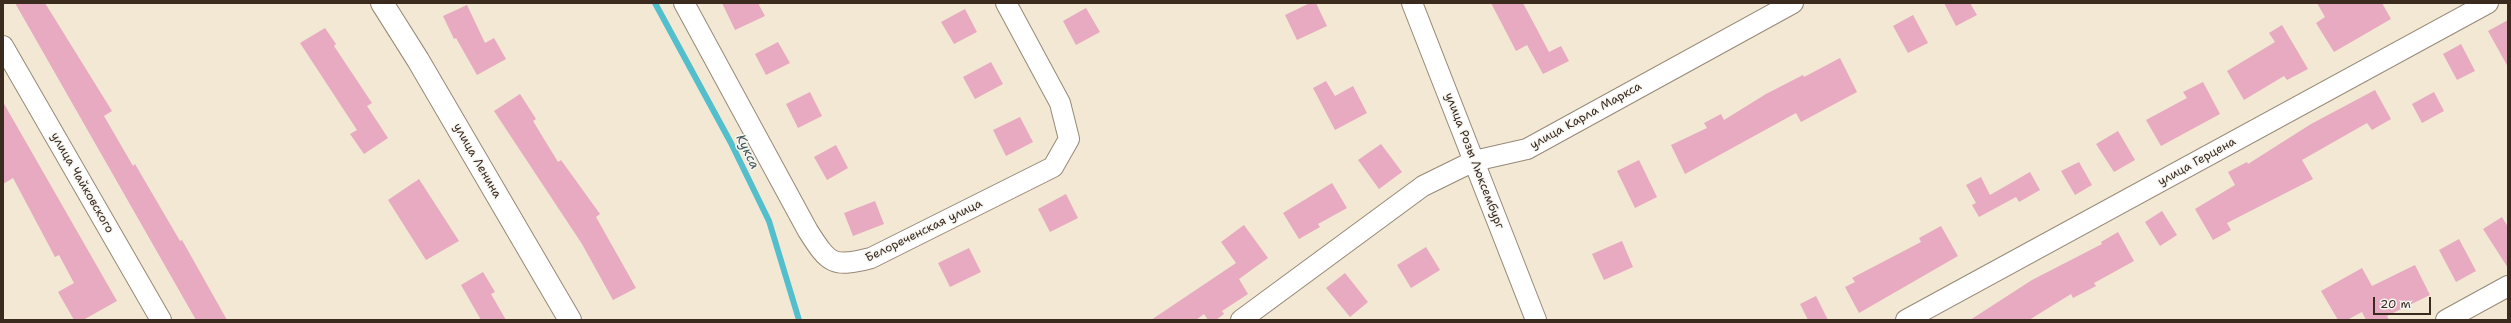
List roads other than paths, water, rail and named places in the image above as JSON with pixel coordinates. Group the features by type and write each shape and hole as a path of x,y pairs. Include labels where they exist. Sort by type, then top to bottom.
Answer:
{"street":[{"name":"улица Ленина","path":"382,3 418,60 570,320"},
{"name":"Белореченская улица","path":"684,3 812,238 824,257 845,265 871,258 1053,167 1069,139 1060,103 1006,3"},
{"name":"улица Розы Люксембург","path":"1412,3 1536,320"},
{"name":"улица Карла Маркса","path":"1241,320 1423,186 1474,161 1527,149 1793,3"},
{"name":"улица Герцена","path":"1906,320 2488,3"},
{"name":"улица Чайковского","path":"3,46 161,320"},
{"path":"2446,320 2508,286"}],"waterway":[{"name":"Кукса","path":"655,3 731,143 769,221 799,320"}]}
